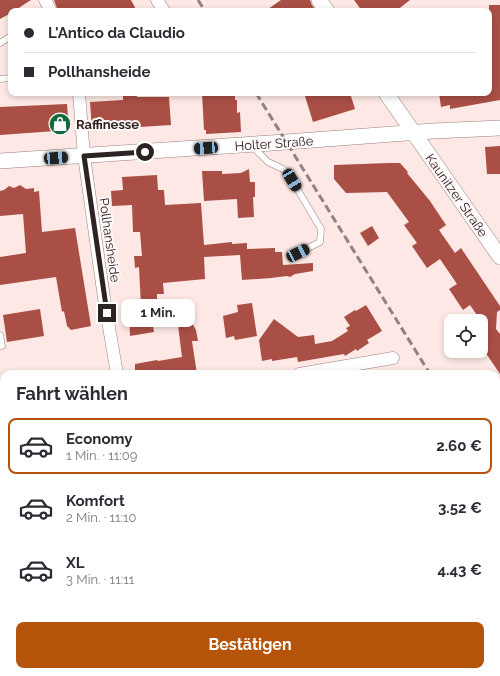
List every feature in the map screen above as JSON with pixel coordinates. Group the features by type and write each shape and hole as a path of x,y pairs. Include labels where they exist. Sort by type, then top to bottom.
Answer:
{"street":[{"name":"Pollhansheide","path":"79,96 84,156 104,298 116,370"},
{"name":"Kaunitzer Straße","path":"388,96 500,257"},
{"name":"Holter Straße","path":"0,162 414,132 500,128"},
{"path":"322,370 393,358"}],"lane":[{"path":"251,145 268,162 283,169 292,180 321,229 320,242 298,253"},
{"path":"0,335 2,346"}],"building":[{"path":"0,0 31,0 19,8 8,8 8,15 0,19"},
{"path":"54,0 131,0 135,8 57,8"},
{"path":"281,0 310,0 314,8 269,8"},
{"path":"354,0 410,0 400,8 360,8"},
{"path":"489,5 500,5 500,100 450,109 450,105 441,107 439,96 492,96 492,8 489,8"},
{"path":"123,96 169,97 171,125 92,130 90,102 123,100"},
{"path":"202,96 235,96 235,100 237,100 237,113 240,112 241,132 206,134 206,130 204,130"},
{"path":"305,96 351,96 355,109 313,122"},
{"path":"67,104 69,130 0,135 0,107"},
{"path":"500,146 500,174 487,174 485,147"},
{"path":"400,163 408,172 407,173 430,201 446,225 439,230 455,253 461,248 500,306 500,310 497,312 496,329 500,334 500,370 497,370 488,356 488,314 476,314 470,305 463,310 449,289 457,284 440,259 427,268 412,246 417,243 404,225 409,222 387,192 346,193 334,179 334,165"},
{"path":"249,169 250,182 255,182 255,197 253,197 254,217 238,218 237,199 204,201 202,171 222,171 222,174 241,173"},
{"path":"157,175 158,190 164,190 165,205 201,203 204,245 232,242 232,244 247,243 247,249 275,248 275,252 282,252 283,265 313,263 313,271 295,274 290,277 242,280 240,255 204,257 205,279 163,283 164,294 157,294 157,300 154,300 154,306 150,306 154,332 130,336 129,307 141,306 139,267 135,268 134,256 142,256 140,232 133,232 132,205 112,206 111,191 123,190 122,177"},
{"path":"20,185 26,189 34,188 34,192 39,191 42,232 75,228 91,326 71,330 67,326 64,311 62,312 56,277 0,285 0,257 26,253 23,214 0,216 0,191 9,186 14,188"},
{"path":"372,226 379,238 368,246 360,233"},
{"path":"252,303 257,336 235,340 234,336 226,338 223,316 238,312 237,305"},
{"path":"366,305 382,331 367,340 369,343 357,351 356,349 345,356 344,354 298,362 297,357 262,361 259,340 274,319 298,337 314,335 315,344 332,341 348,331 346,328 350,326 344,317"},
{"path":"40,309 44,336 7,342 3,315"},
{"path":"192,323 196,330 198,341 192,341 196,370 135,370 135,364 182,357 178,325"}],"railway":[{"path":"198,0 203,8"},
{"path":"258,96 428,370"}],"place":[{"name":"Raffinesse","path":"60,124"}],"route":[{"path":"107,313 84,156 145,152"}]}
